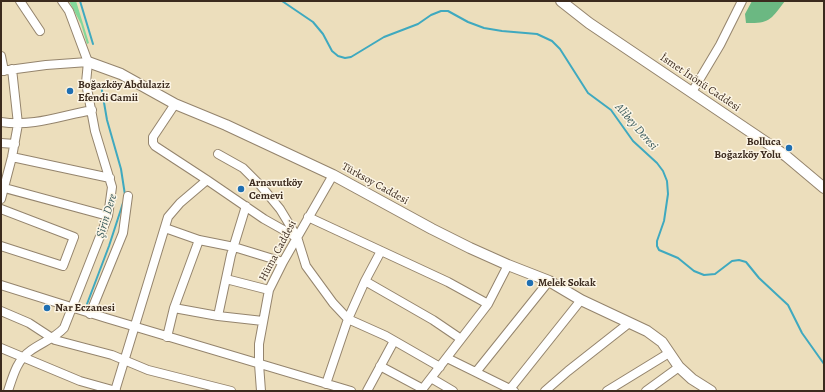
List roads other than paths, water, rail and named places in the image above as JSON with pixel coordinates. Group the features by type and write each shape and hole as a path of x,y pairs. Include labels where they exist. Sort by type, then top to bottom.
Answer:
{"main road":[{"name":"İsmet İnönü Caddesi","path":"561,1 589,24 786,156 824,188"},
{"name":"Türksoy Caddesi","path":"88,62 121,74 175,104 333,175 432,229 508,265 549,281 582,300 657,337 679,367 692,379 711,391"}],"street":[{"path":"20,1 40,31"},
{"path":"8,391 16,367 24,357 30,351 52,338 64,328 108,216 112,187 95,131 86,83 88,62 69,11 62,1"},
{"path":"692,92 720,45 742,1"},
{"path":"1,56 6,71 18,124 15,144 1,199"},
{"name":"Türksoy Caddesi","path":"6,71 46,65 88,62"},
{"path":"175,104 153,137 153,145 264,219 297,238"},
{"path":"1,122 18,124 40,122 92,110"},
{"path":"1,143 15,144"},
{"path":"218,154 243,168 261,186 280,209 297,238 306,266 333,303 348,319 394,340 440,367"},
{"path":"12,157 110,178"},
{"name":"Hüma Caddesi","path":"263,390 259,364 259,344 262,321 269,290 308,217 333,175"},
{"path":"1,348 80,381 116,391 124,360 168,217 180,203 207,180"},
{"path":"3,187 108,216"},
{"path":"90,314 123,233 128,196"},
{"path":"218,316 234,247 246,206"},
{"path":"1,209 74,237 63,266 1,246"},
{"path":"308,217 448,282 488,304"},
{"path":"165,228 199,240 234,247 283,262"},
{"path":"167,336 174,308 199,240"},
{"path":"326,384 348,319 380,251"},
{"path":"380,366 422,390 488,304 508,265"},
{"path":"226,279 269,290"},
{"path":"365,281 433,320 461,339"},
{"path":"476,372 549,281"},
{"path":"1,285 90,314 351,391"},
{"path":"447,358 513,390 582,300"},
{"path":"174,308 218,316 262,321"},
{"path":"1,310 29,323 55,340 112,355 148,370 231,391"},
{"path":"545,391 629,323"},
{"path":"367,391 394,340"},
{"path":"607,391 670,354"},
{"path":"646,391 679,367"},
{"path":"431,378 453,391"}],"waterway":[{"name":"Şirin Dere","path":"80,1 93,44"},
{"name":"Alibey Deresi","path":"282,1 313,22 323,34 332,51 338,56 345,58 351,57 384,37 418,24 431,15 441,11 448,11 468,22 484,28 537,34 552,41 560,49 588,93 611,110 633,141 657,163 663,171 667,181 668,194 664,221 657,241 659,250 678,258 694,271 704,275 715,274 732,261 739,260 746,262 759,278 788,305 802,333 824,364"},
{"name":"Şirin Dere","path":"101,85 107,120 121,169 125,195"},
{"name":"Şirin Dere","path":"87,304 109,246 123,203"}],"place":[{"name":"Boğazköy Abdulaziz Efendi Camii","path":"70,91"},
{"name":"Bolluca Boğazköy Yolu","path":"789,148"},
{"name":"Arnavutköy Cemevi","path":"241,189"},
{"name":"Melek Sokak","path":"530,283"},
{"name":"Nar Eczanesi","path":"47,308"}]}
